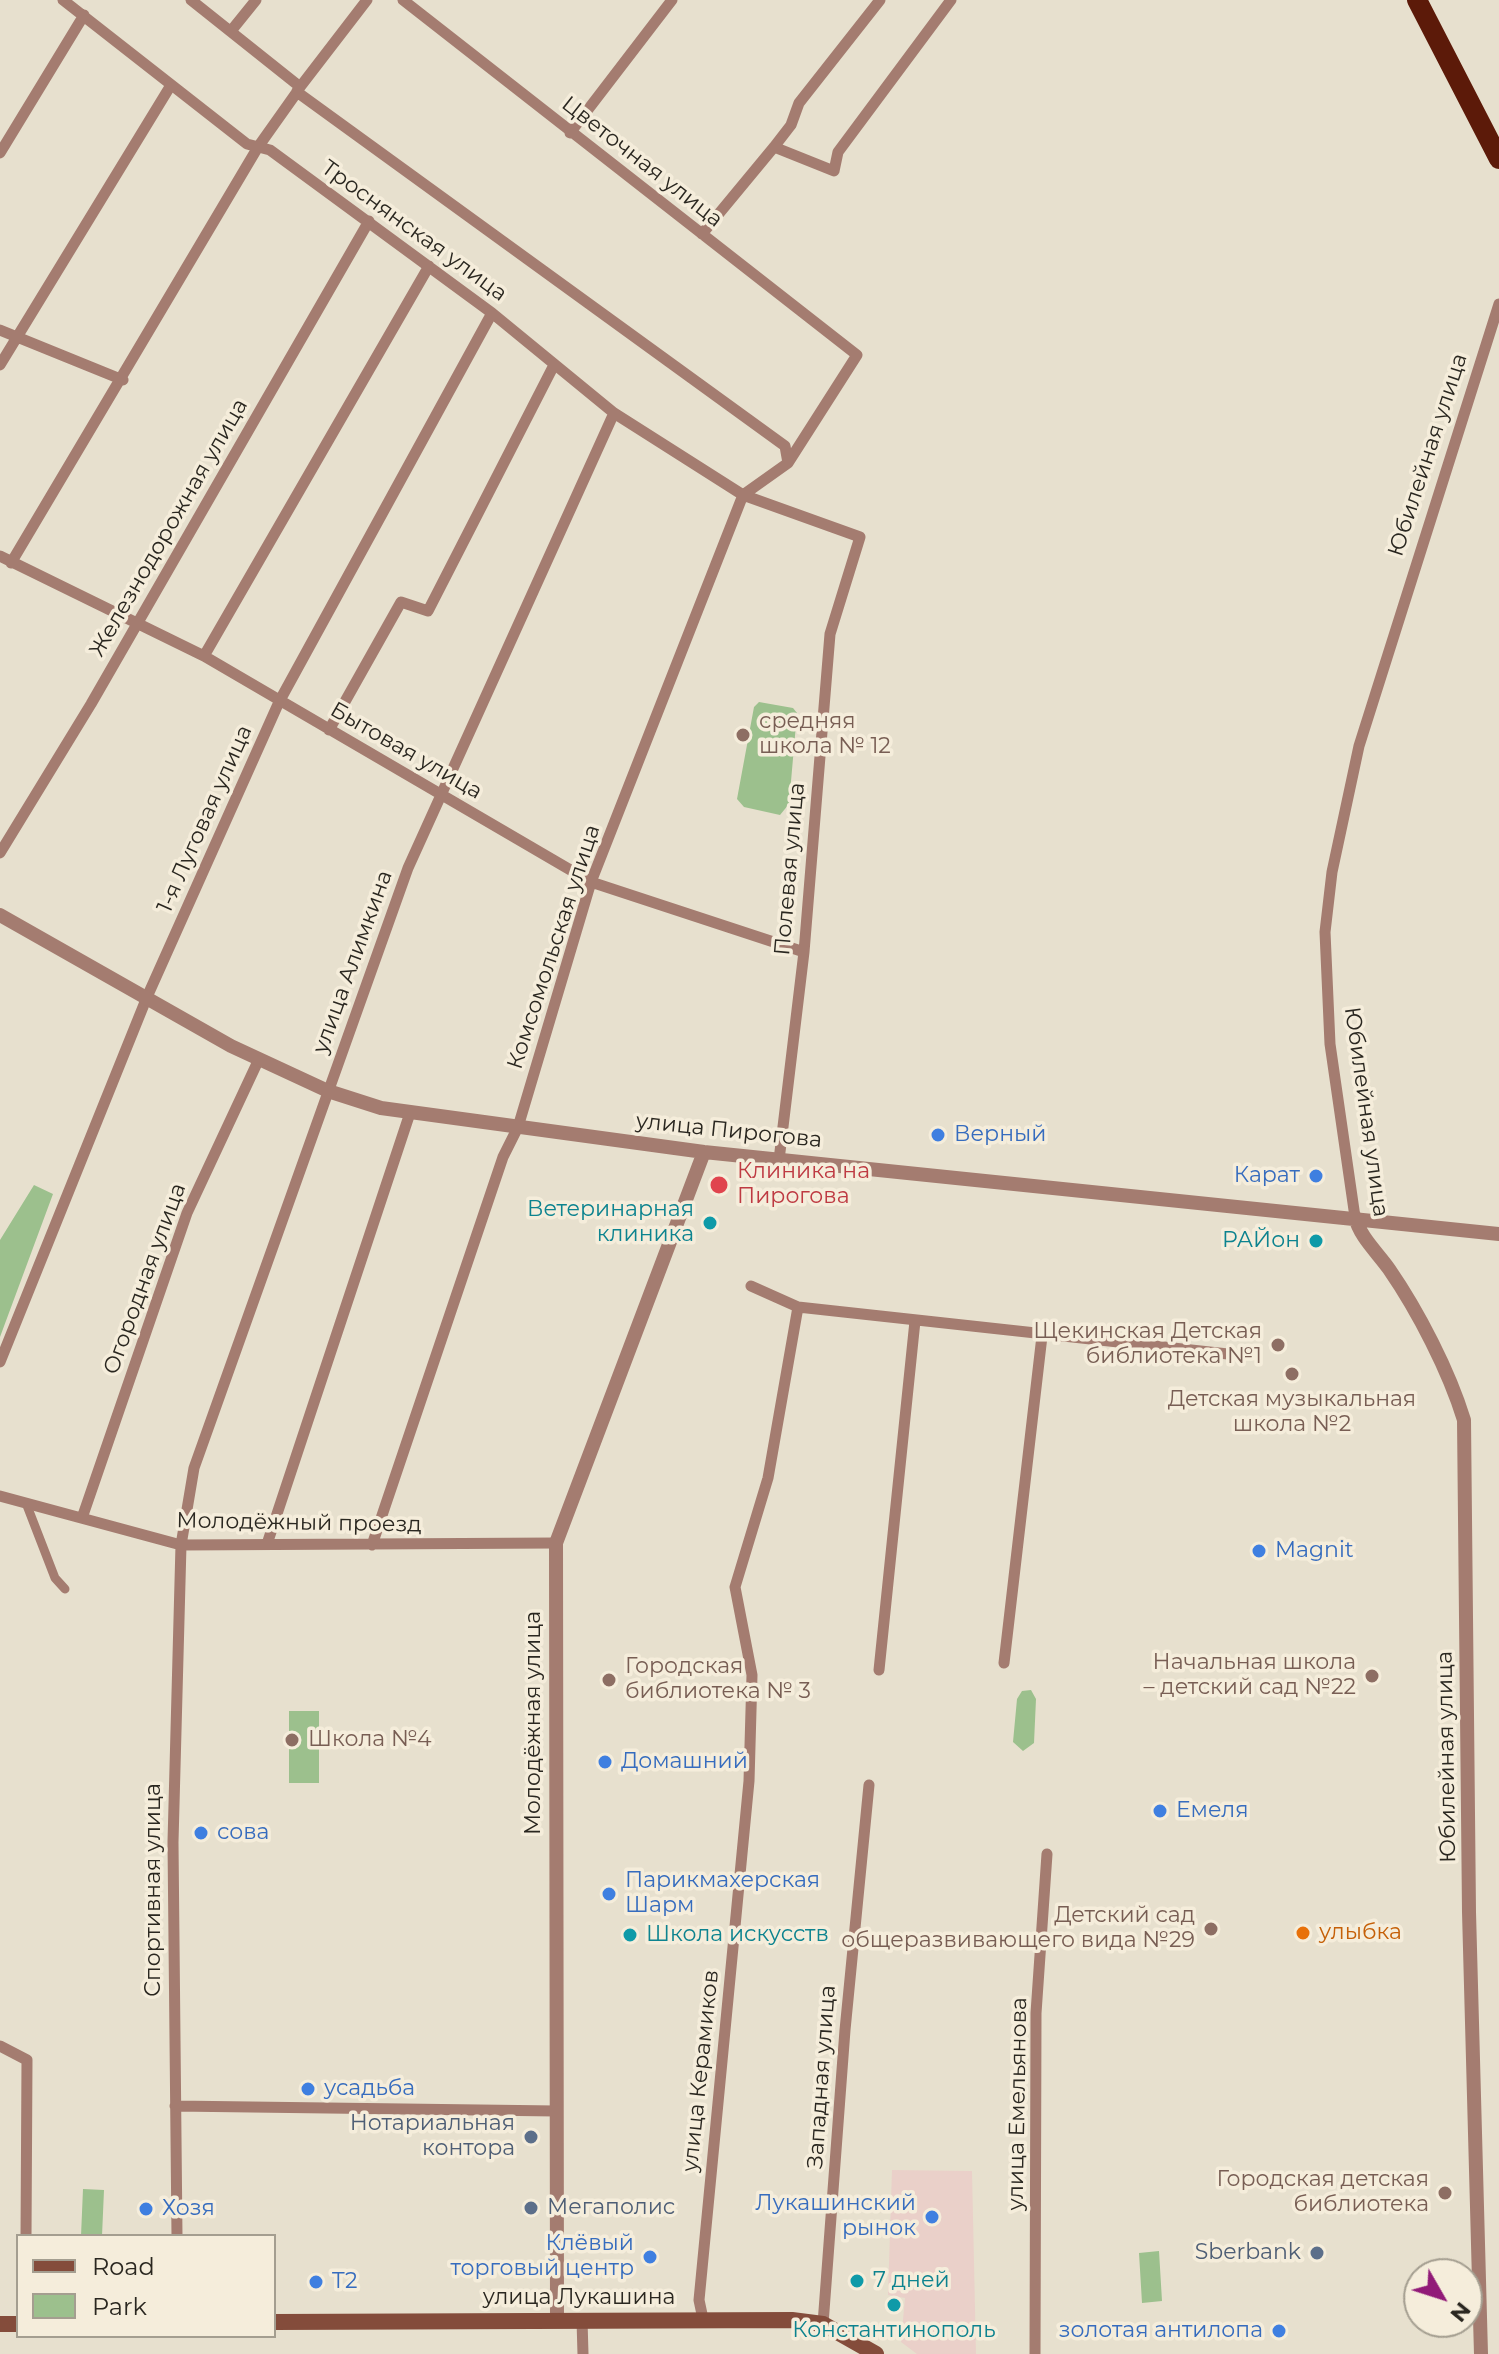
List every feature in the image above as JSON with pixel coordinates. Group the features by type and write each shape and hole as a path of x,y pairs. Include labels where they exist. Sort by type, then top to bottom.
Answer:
{"highway":[{"path":"1417,0 1499,159"}],"main road":[{"name":"улица Лукашина","path":"276,2322 792,2320 823,2324 876,2354"}],"street":[{"name":"Троснянская улица","path":"63,0 247,144 270,150 492,313 614,413 743,495 860,537"},
{"path":"191,0 298,89 785,446 788,463 743,495"},
{"path":"231,31 256,0"},
{"path":"11,563 123,380 258,147 298,89 367,0"},
{"name":"Цветочная улица","path":"403,0 857,355 788,463"},
{"path":"570,133 672,0"},
{"path":"702,234 791,125 799,103 880,0"},
{"path":"774,147 834,171 838,152 951,0"},
{"path":"0,153 84,15"},
{"path":"0,365 171,85"},
{"name":"Железнодорожная улица","path":"0,853 369,221"},
{"path":"204,656 429,266"},
{"name":"Юбилейная улица","path":"1481,2354 1469,1912 1464,1420 1455,1390 1390,1270 1358,1227 1355,1217 1330,1044 1325,932 1332,872 1359,746 1499,304"},
{"name":"1-я Луговая улица","path":"0,1362 147,997 279,702 492,313"},
{"path":"0,330 123,380"},
{"path":"329,730 401,602 428,611 554,365"},
{"name":"улица Алимкина","path":"181,1545 194,1468 408,868 614,413"},
{"name":"Комсомольская улица","path":"372,1545 503,1157 518,1127 591,882 743,495"},
{"name":"Полевая улица","path":"779,1160 804,952 830,634 860,537"},
{"name":"Бытовая улица","path":"0,556 204,656 591,882 804,952"},
{"name":"улица Пирогова","path":"0,915 259,1059 328,1091 381,1108 704,1152 1499,1234"},
{"name":"Огородная улица","path":"82,1518 187,1213 259,1059"},
{"path":"267,1544 410,1113"},
{"name":"Молодёжная улица","path":"557,2320 556,1543 704,1152"},
{"path":"751,1286 798,1307 1237,1355"},
{"name":"улица Керамиков","path":"703,2319 699,2300 749,1781 752,1675 735,1587 768,1478 798,1307"},
{"path":"879,1670 915,1321"},
{"path":"1004,1663 1042,1336"},
{"name":"Молодёжный проезд","path":"0,1496 181,1545 556,1543"},
{"path":"26,1503 55,1578 65,1589"},
{"name":"Спортивная улица","path":"177,2234 173,1842 181,1545"},
{"name":"Западная улица","path":"823,2324 845,2030 869,1785"},
{"name":"улица Емельянова","path":"1035,2354 1036,2013 1047,1854"},
{"path":"0,2046 27,2060 26,2234"},
{"path":"175,2106 556,2111"},
{"path":"582,2320 583,2354"}],"shaded area":[{"name":"Лукашинский рынок","path":"892,2170 972,2171 976,2354 917,2354 901,2342 905,2298 888,2295"}],"green space":[{"path":"759,702 793,708 797,713 789,804 780,815 744,807 737,799 754,707"},
{"path":"34,1185 53,1194 0,1337 0,1240"},
{"path":"1031,1690 1036,1699 1034,1743 1023,1751 1013,1742 1017,1699 1022,1691"},
{"path":"289,1711 319,1711 319,1783 289,1783"},
{"path":"83,2189 104,2190 102,2234 81,2234"},
{"path":"1159,2251 1162,2301 1142,2303 1139,2253"}],"place":[{"name":"средняя школа № 12","path":"743,735"},
{"name":"Верный","path":"938,1135"},
{"name":"Карат","path":"1316,1176"},
{"name":"Клиника на Пирогова","path":"719,1185"},
{"name":"Ветеринарная клиника","path":"710,1223"},
{"name":"РАЙон","path":"1316,1241"},
{"name":"Щекинская Детская библиотека №1","path":"1278,1345"},
{"name":"Детская музыкальная школа №2","path":"1292,1374"},
{"name":"Magnit","path":"1259,1551"},
{"name":"Начальная школа – детский сад №22","path":"1372,1676"},
{"name":"Городская библиотека № 3","path":"609,1680"},
{"name":"Школа №4","path":"292,1740"},
{"name":"Домашний","path":"605,1762"},
{"name":"Емеля","path":"1160,1811"},
{"name":"сова","path":"201,1833"},
{"name":"Парикмахерская Шарм","path":"609,1894"},
{"name":"Детский сад общеразвивающего вида №29","path":"1211,1929"},
{"name":"улыбка","path":"1303,1933"},
{"name":"Школа искусств","path":"630,1935"},
{"name":"усадьба","path":"308,2089"},
{"name":"Нотариальная контора","path":"531,2137"},
{"name":"Городская детская библиотека","path":"1445,2193"},
{"name":"Мегаполис","path":"531,2208"},
{"name":"Хозя","path":"146,2209"},
{"name":"Лукашинский рынок","path":"932,2217"},
{"name":"Sberbank","path":"1317,2253"},
{"name":"Клёвый торговый центр","path":"650,2257"},
{"name":"7 дней","path":"857,2281"},
{"name":"T2","path":"316,2282"},
{"name":"Константинополь","path":"894,2305"},
{"name":"золотая антилопа","path":"1279,2331"}]}
